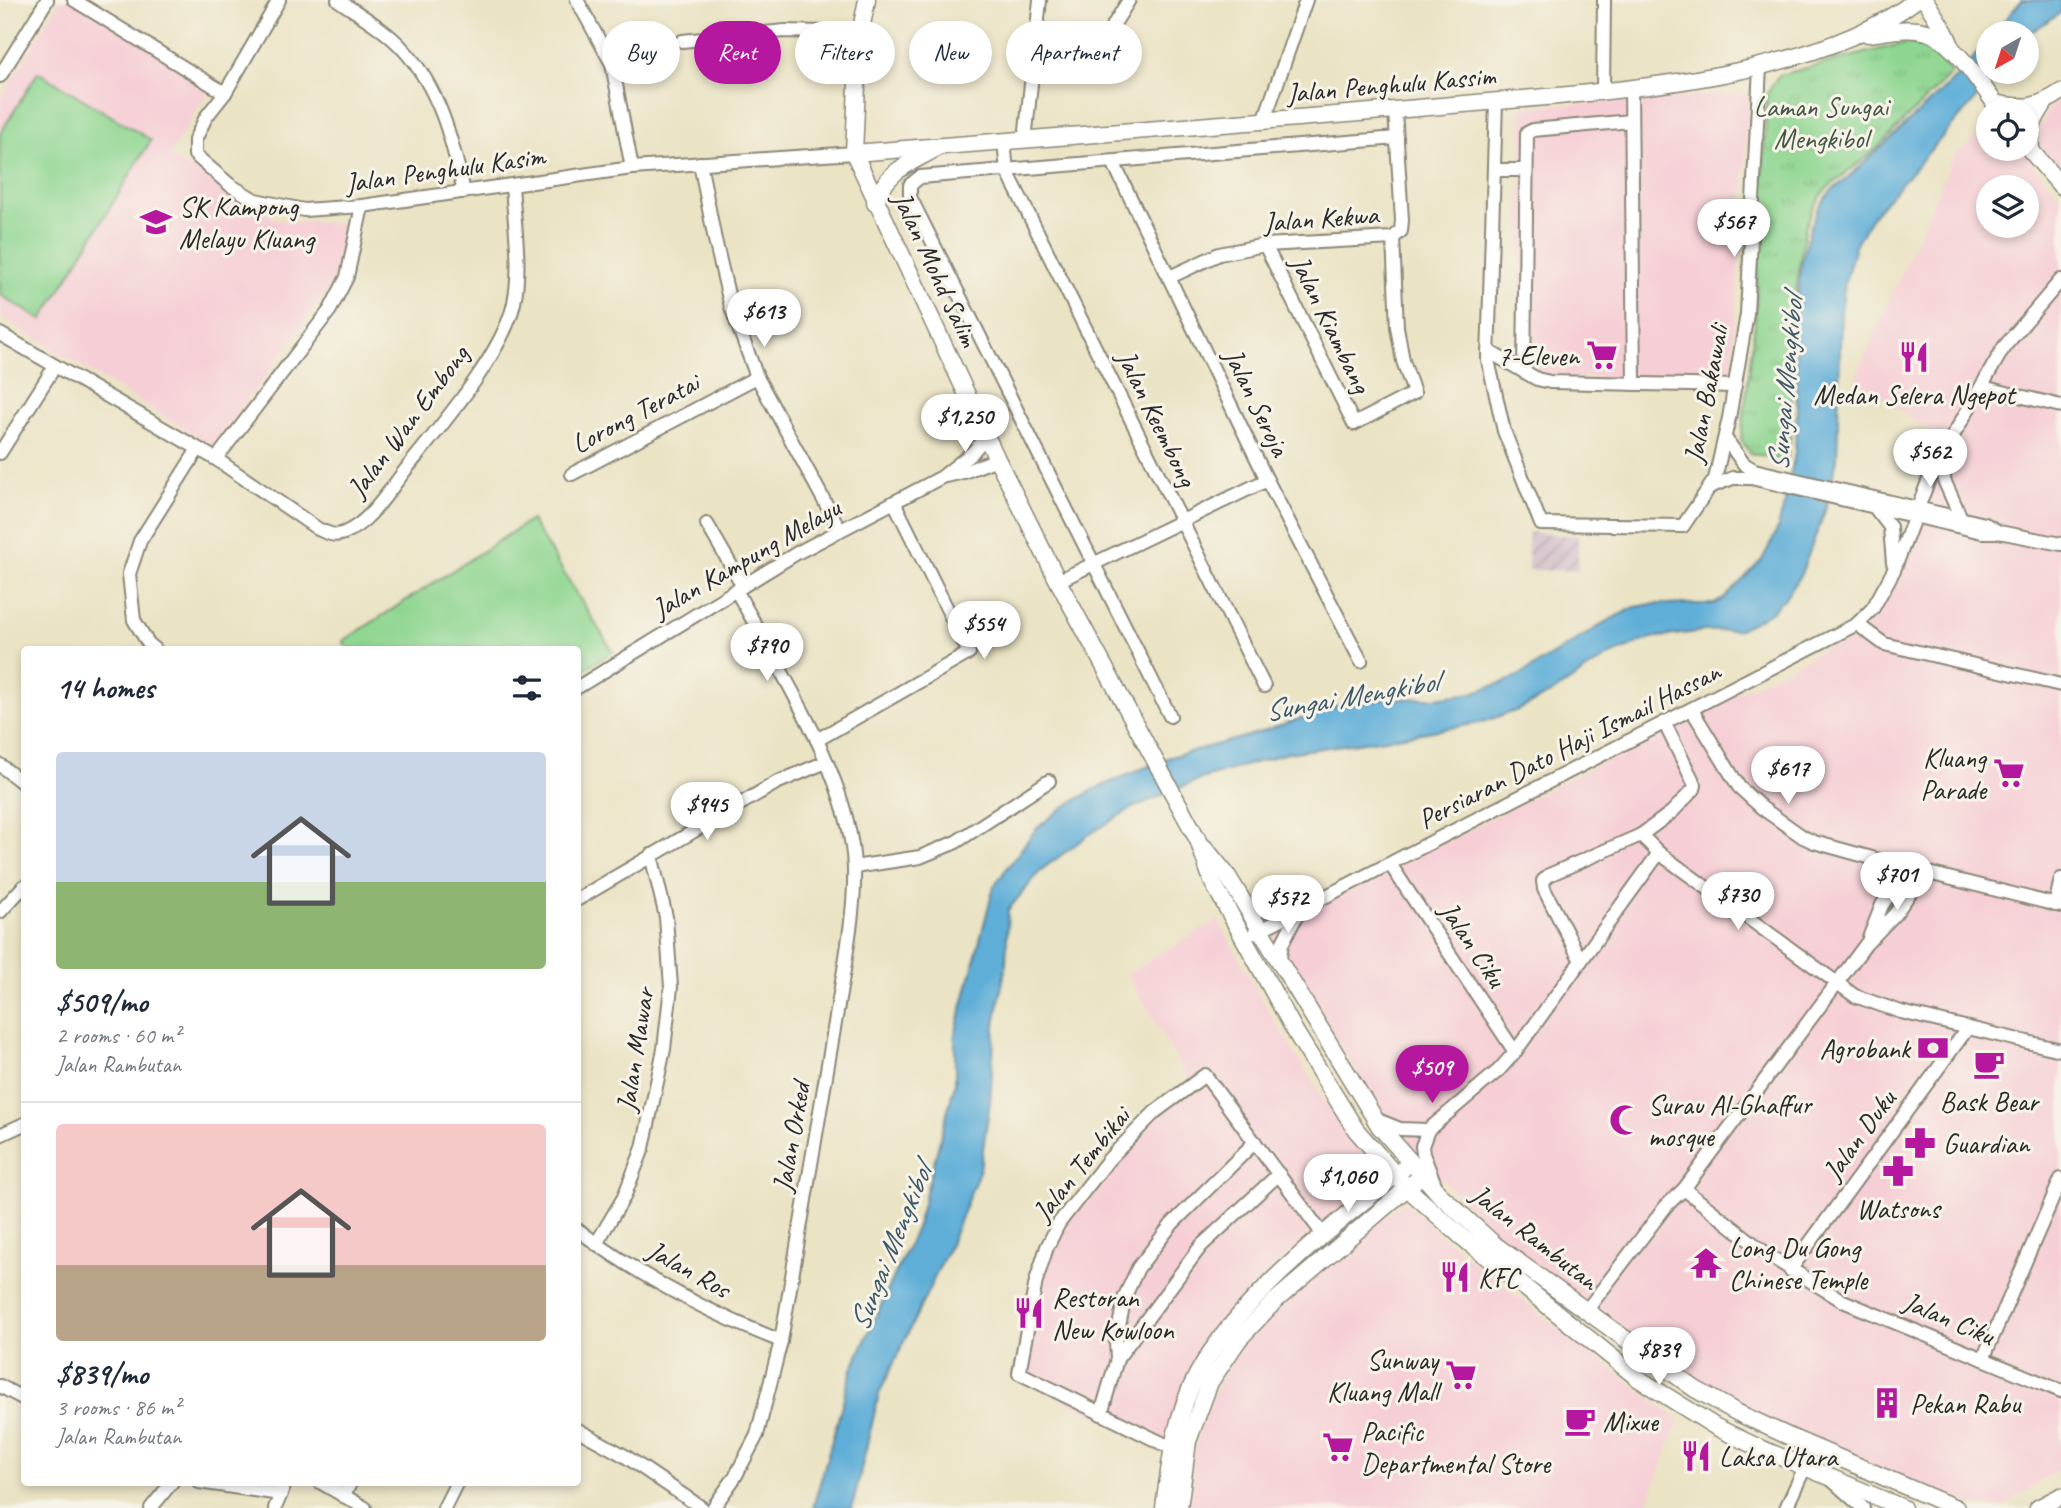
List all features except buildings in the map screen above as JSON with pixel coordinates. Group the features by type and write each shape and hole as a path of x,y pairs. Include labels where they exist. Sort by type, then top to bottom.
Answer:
{"street":[{"path":"0,76 47,0"},
{"path":"74,0 225,93"},
{"name":"Jalan Penghulu Kasim","path":"279,0 225,93 206,117 195,140 195,155 211,170 255,200 304,210 362,206 632,168 854,153"},
{"path":"338,0 384,32 421,71 451,136 464,192"},
{"path":"577,0 612,64 632,168"},
{"name":"Jalan Mohd Salim","path":"863,21 867,0"},
{"path":"1038,21 1040,0"},
{"path":"1116,21 1129,0"},
{"path":"1264,121 1306,0"},
{"path":"1603,92 1604,0"},
{"name":"Jalan Penghulu Kassim","path":"854,153 1496,102 1632,88 1760,66 1859,35 1892,18 1916,0"},
{"path":"1925,0 1945,32 1951,48"},
{"path":"1859,35 1912,29 1938,36 1951,48 1990,98"},
{"path":"682,41 795,32"},
{"name":"Jalan Bakawali","path":"1496,102 1488,351 1491,381 1504,431 1541,524 1683,526 1712,486 1735,386 1747,314 1760,66"},
{"name":"Jalan Mohd Salim","path":"857,84 854,153 875,204 1058,581 1198,840 1227,875 1261,929"},
{"path":"1025,140 1031,84"},
{"path":"1632,88 1634,384"},
{"path":"2039,112 2044,104 2061,92"},
{"path":"2039,105 2044,104"},
{"name":"Jalan Kekwa","path":"1170,277 1219,254 1265,246 1393,238 1401,231 1402,220 1395,110"},
{"path":"1524,372 1527,133 1533,130 1631,121"},
{"name":"Jalan Penghulu Kassim","path":"911,185 920,177 1397,138"},
{"path":"1004,141 1007,171"},
{"path":"875,204 884,183 894,172 940,146"},
{"path":"2039,160 2061,186"},
{"name":"Jalan Seroja","path":"1113,162 1267,480 1361,662"},
{"path":"700,163 731,307 757,377 840,530"},
{"path":"1493,170 1526,170"},
{"name":"Jalan Keembong","path":"1007,171 1264,686"},
{"name":"Jalan Wan Embong","path":"0,334 216,459 318,529 335,536 366,519 444,422 501,336 514,305 518,271 512,185"},
{"name":"Jalan Mohd Salim","path":"911,185 910,197 1170,716"},
{"path":"216,459 330,310 347,277 362,206"},
{"name":"Jalan Kiambang","path":"1265,246 1354,424 1414,393 1403,361 1397,327 1393,238"},
{"name":"Persiaran Dato Haji Ismail Hassan","path":"1244,939 1857,624 1872,608 1894,570 1931,474 1982,387 2012,337 2061,280"},
{"path":"1488,351 1524,372 1550,382 1735,386"},
{"path":"0,453 55,366"},
{"name":"Lorong Teratai","path":"572,474 757,377"},
{"path":"1982,387 2061,406"},
{"name":"Jalan Kampung Melayu","path":"581,685 840,530 942,477 979,447 986,436"},
{"path":"1725,438 1753,474"},
{"path":"152,646 134,620 129,574 140,541 198,449"},
{"path":"1945,450 1944,480 1961,518"},
{"name":"Jalan Kampung Melayu","path":"942,477 997,459"},
{"path":"1712,486 1753,474 1982,532 1999,532 2061,544"},
{"path":"1058,581 1267,480"},
{"path":"817,740 969,653 894,502"},
{"path":"1872,504 1890,527 1894,570"},
{"path":"1915,513 1961,518 1985,524 1999,532"},
{"name":"Jalan Orked","path":"707,523 817,740 849,832 854,867 853,911 844,970 781,1341 757,1435 735,1477 713,1508"},
{"path":"1857,624 1884,644 2061,685"},
{"path":"1692,710 1739,787 1762,808 1814,842 2058,905 2061,879"},
{"path":"1581,961 1544,889 1543,881 1549,875 1641,835 1672,812 1694,789 1695,785 1665,724"},
{"path":"581,897 776,783 826,762"},
{"path":"0,765 21,782"},
{"path":"854,867 919,857 957,842 1049,781"},
{"path":"1641,835 1659,853 1855,996 1901,1012 2061,1050"},
{"name":"Jalan Mohd Salim","path":"1198,840 1212,881 1244,939"},
{"path":"1439,1194 1423,1154 1422,1146 1428,1130 1499,1070 1515,1052 1659,853"},
{"name":"Jalan Mawar","path":"596,1244 624,1197 643,1148 664,1049 671,987 666,917 651,855"},
{"name":"Jalan Ciku","path":"1390,864 1515,1052"},
{"path":"1866,944 1882,905 1908,868"},
{"path":"1586,1311 1666,1206 1684,1189 1866,944 1895,914 1924,872"},
{"path":"0,912 21,889"},
{"path":"1279,963 1282,944 1299,910"},
{"name":"Jalan Rambutan","path":"1261,929 1375,1119 1439,1194 1495,1245 1695,1389 1738,1413 1957,1508"},
{"name":"Jalan Rambutan","path":"1244,939 1296,1033 1356,1130 1407,1188 1462,1237 1639,1379 1716,1427 1884,1503 1903,1508"},
{"name":"Jalan Duku","path":"1790,1270 1968,1029"},
{"name":"Jalan Tembikai","path":"1179,1452 1018,1373 1039,1269 1059,1223 1109,1159 1155,1112 1205,1075 1255,1142"},
{"path":"1375,1119 1400,1129 1428,1130"},
{"path":"0,1135 21,1125"},
{"path":"1101,1414 1117,1359 1116,1340 1125,1297 1138,1268 1172,1224 1255,1142 1324,1236"},
{"path":"1170,1508 1179,1452 1175,1434 1197,1375 1227,1329 1264,1289 1410,1163"},
{"path":"1117,1359 1201,1246 1279,1174"},
{"path":"1179,1452 1188,1441 1210,1382 1238,1339 1275,1301 1421,1175"},
{"path":"1983,1359 2061,1180"},
{"name":"Jalan Ciku","path":"1684,1189 1768,1255 1843,1301 2061,1391"},
{"name":"Jalan Ros","path":"581,1232 672,1290 739,1324 781,1341"},
{"path":"0,1386 21,1397"},
{"path":"581,1432 625,1456 702,1508"},
{"path":"1786,1508 1805,1467"},
{"path":"1830,1478 1863,1508"},
{"path":"151,1508 169,1486"},
{"path":"255,1486 283,1488 275,1508"},
{"path":"327,1486 365,1508"},
{"path":"343,1496 349,1486"},
{"path":"443,1508 455,1486"},
{"path":"2038,1508 2061,1496"}],"shaded area":[{"name":"SK Kampong Melayu Kluang","path":"60,0 70,0 214,81 169,156 277,220 346,224 339,274 214,447 0,317 0,99"},
{"path":"1750,93 1731,382 1552,377 1537,374 1518,363 1522,107"},
{"path":"2061,100 2061,174 2039,148 2039,129 2050,107"},
{"path":"1976,137 1976,161 2030,161 2061,198 2061,1467 2003,1507 1964,1504 1781,1424 1697,1382 1500,1237 1404,1142 1375,1103 1270,931 1858,632 1872,619 1901,574 1937,473 1951,447 1855,378 1953,157"},
{"path":"1528,532 1578,536 1578,571 1528,570"},
{"path":"1218,920 1272,1017 1346,1134 1382,1176 1254,1284 1221,1322 1189,1371 1162,1449 1013,1375 1031,1280 1041,1245 1054,1222 1189,1080 1127,974"},
{"name":"Sunway Kluang Mall","path":"1404,1200 1431,1227 1519,1298 1679,1420 1646,1508 1186,1508 1194,1444 1217,1387 1245,1342"}],"green space":[{"name":"Laman Sungai Mengkibol","path":"1904,43 1924,45 1952,73 1874,151 1826,189 1813,208 1805,228 1792,318 1791,434 1787,461 1750,453 1741,439 1755,322 1767,93 1779,75"},
{"path":"38,72 151,140 42,320 0,295 0,134"},
{"path":"531,520 613,652 581,671 581,646 346,646 343,641"}],"water":[{"path":"2022,0 2061,0 2061,12 2039,27 2039,21 2004,21"},
{"name":"Sungai Mengkibol","path":"1976,55 1976,84 1986,84 1873,215 1856,243 1845,282 1841,312 1837,459 1825,511 1801,574 1773,610 1737,630 1651,638 1608,656 1552,693 1518,710 1479,723 1287,753 1201,779 1132,808 1087,836 1041,870 1008,910 1006,964 995,1024 990,1102 980,1169 948,1249 879,1394 852,1508 813,1508 852,1369 917,1226 955,1083 955,1035 994,886 1036,829 1062,808 1097,788 1170,757 1248,736 1338,706 1385,699 1435,698 1472,693 1513,679 1635,607 1652,604 1714,604 1725,598 1762,560 1776,533 1785,503 1795,452 1795,318 1802,262 1810,228 1819,207 1830,192 1957,77"}],"place":[{"name":"SK Kampong Melayu Kluang","path":"156,222"},
{"name":"7-Eleven","path":"1602,355"},
{"name":"Medan Selera Ngepot","path":"1914,357"},
{"name":"Kluang Parade","path":"2009,773"},
{"name":"Agrobank","path":"1933,1048"},
{"name":"Bask Bear","path":"1989,1064"},
{"name":"Surau Al-Ghaffur mosque","path":"1625,1120"},
{"name":"Guardian","path":"1920,1143"},
{"name":"Watsons","path":"1898,1171"},
{"name":"Long Du Gong Chinese Temple","path":"1706,1263"},
{"name":"KFC","path":"1455,1277"},
{"name":"Restoran New Kowloon","path":"1029,1313"},
{"name":"Sunway Kluang Mall","path":"1461,1375"},
{"name":"Pekan Rabu","path":"1887,1403"},
{"name":"Mixue","path":"1580,1421"},
{"name":"Pacific Departmental Store","path":"1338,1447"},
{"name":"Laksa Utara","path":"1696,1456"}]}
